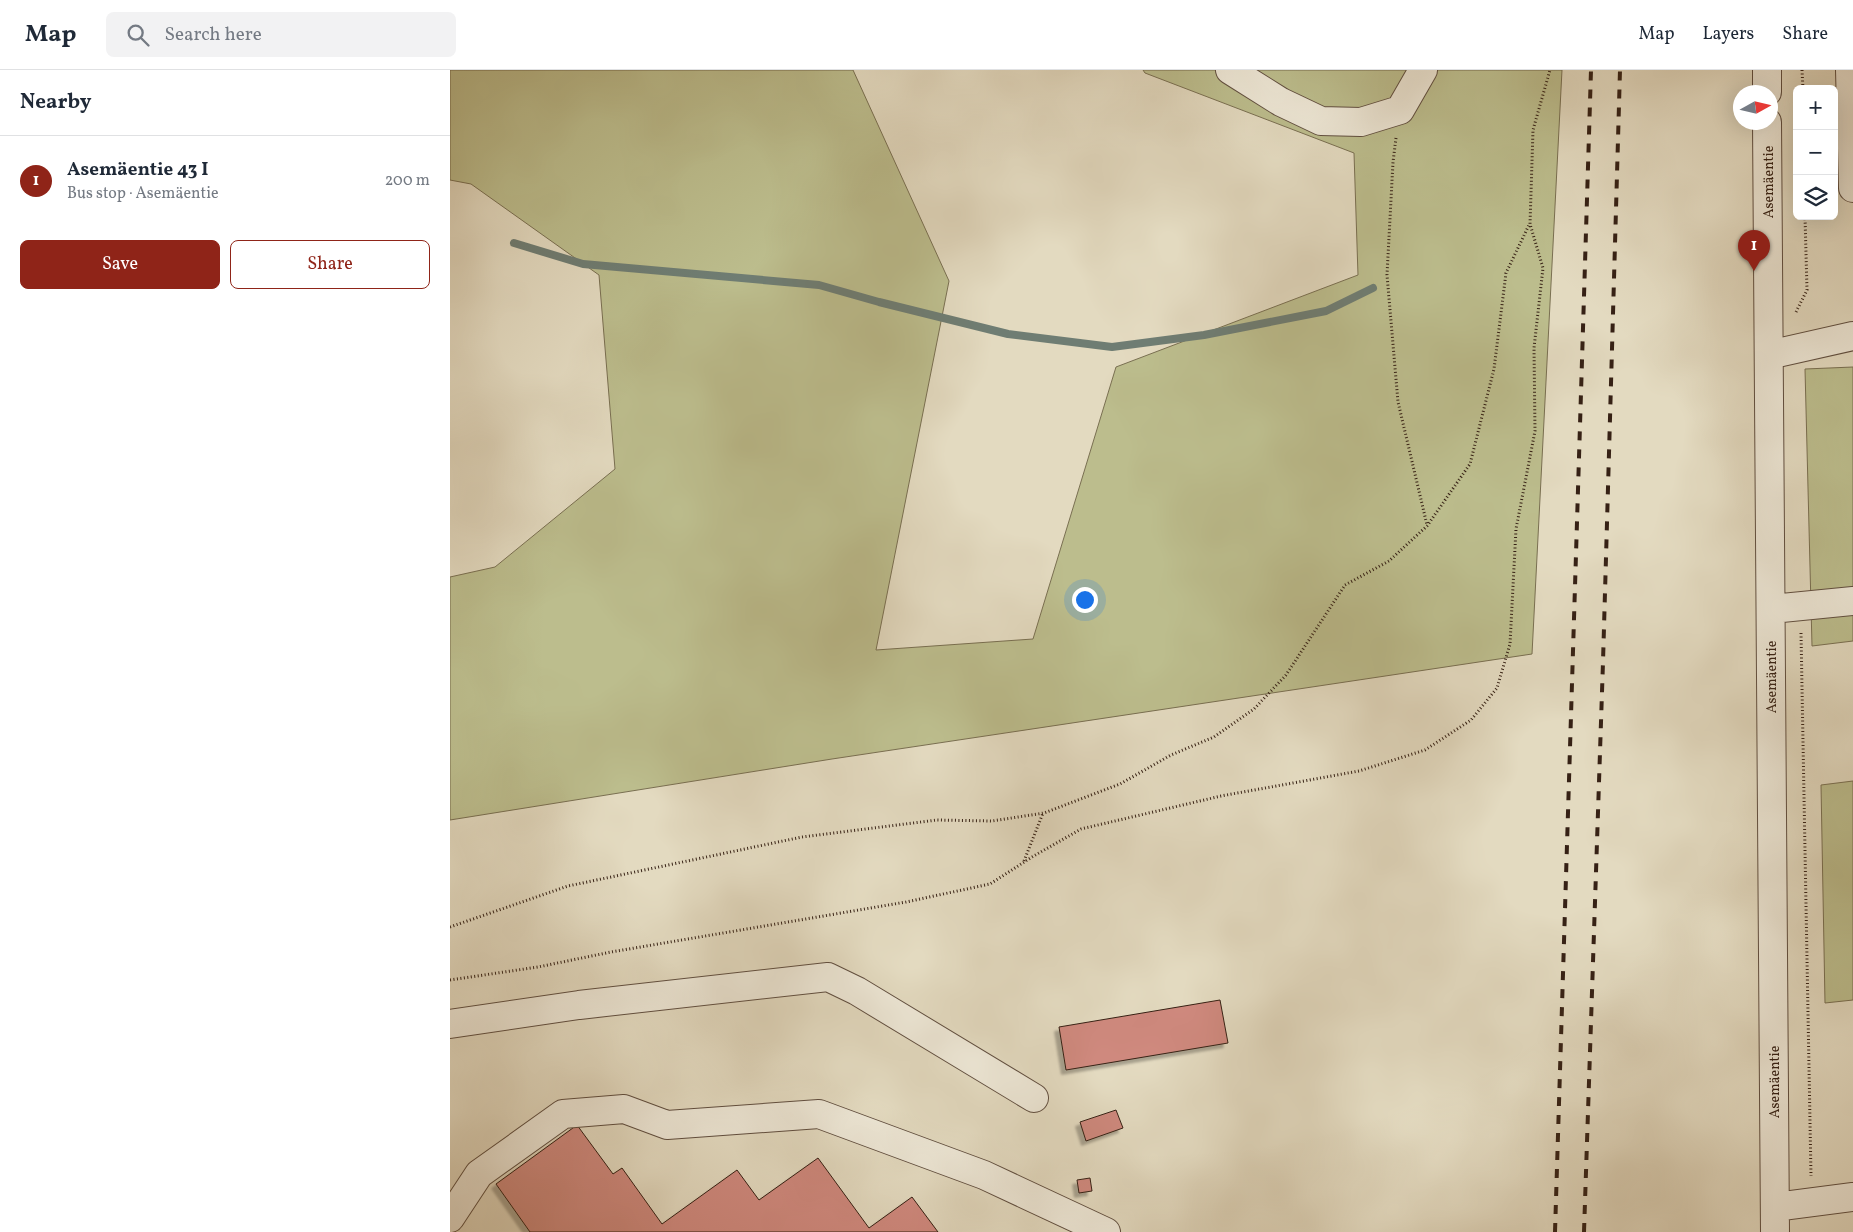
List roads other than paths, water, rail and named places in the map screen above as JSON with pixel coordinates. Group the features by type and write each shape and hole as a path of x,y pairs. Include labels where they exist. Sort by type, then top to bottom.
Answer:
{"street":[{"path":"1230,70 1281,102 1321,121 1361,122 1400,110 1423,70"},
{"path":"1767,70 1767,85"},
{"path":"1850,70 1853,188"},
{"name":"Asemäentie","path":"1767,130 1777,353 1771,608 1775,1220"},
{"path":"1777,353 1853,336"},
{"path":"1771,608 1853,601"},
{"path":"450,1024 579,1005 828,977 857,991 1034,1098"},
{"path":"450,1218 479,1174 563,1114 624,1109 666,1125 819,1114 984,1175 1106,1232"},
{"path":"1775,1220 1811,1203 1853,1197"}],"waterway":[{"path":"514,243 583,264 819,285 1008,334 1112,347 1204,335 1326,311 1373,288"}],"railway":[{"path":"1555,1232 1591,70"},
{"path":"1584,1232 1620,70"}],"place":[{"name":"Asemäentie 43 I","path":"1754,271"}]}
